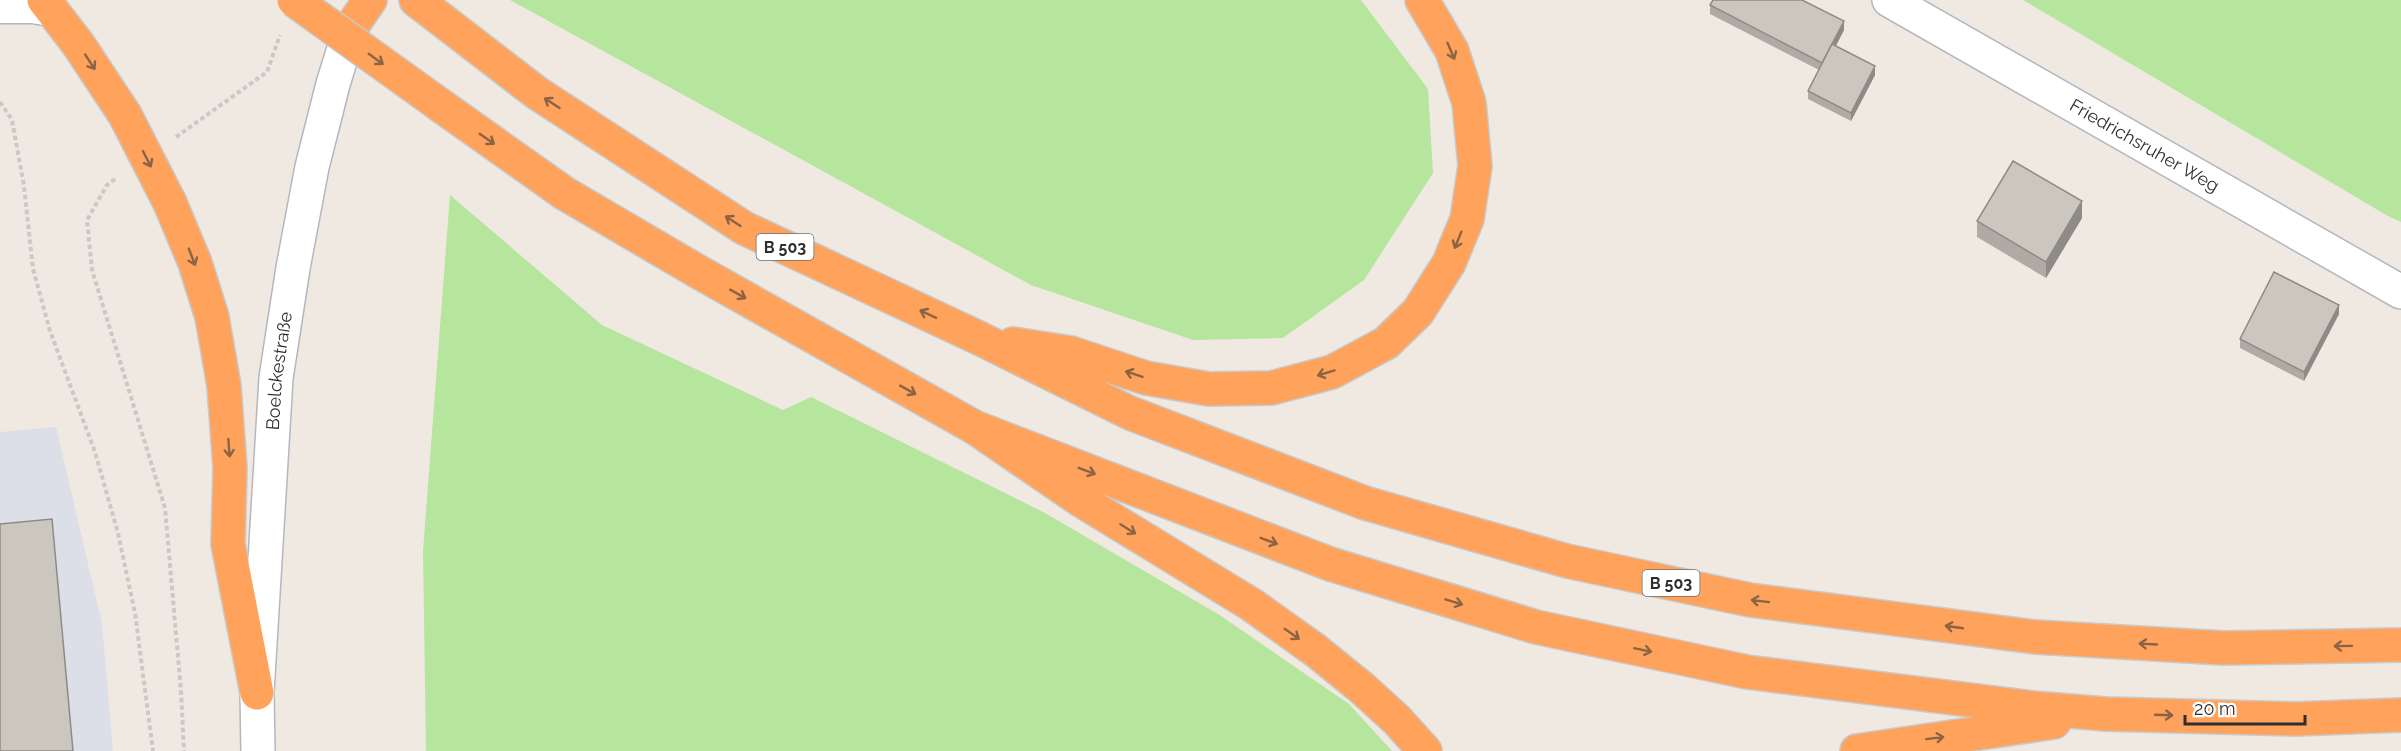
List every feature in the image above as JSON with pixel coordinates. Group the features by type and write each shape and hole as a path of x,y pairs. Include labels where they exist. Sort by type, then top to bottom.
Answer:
{"highway":[{"path":"294,0 564,193 974,426 1082,501 1252,605 1315,650 1398,720 1425,751"},
{"path":"355,15 370,0"},
{"name":"B 503","path":"416,0 537,93 744,228 981,339 1130,413 1365,503 1567,561 1750,600 2035,638 2224,648 2401,645"},
{"name":"B 503","path":"981,339 1071,353 1146,378 1209,389 1271,388 1332,372 1386,343 1418,312 1449,263 1467,219 1475,166 1469,103 1452,51 1422,0"},
{"path":"50,7 78,44 124,115 170,203 195,263 212,317 224,386 230,468 228,544 257,693"},
{"path":"974,426 1330,564 1536,627 1747,672 2032,708 2106,714 2295,719 2401,715"},
{"path":"1857,751 2106,714"}],"street":[{"name":"Friedrichsruher Weg","path":"1889,0 2401,292"},
{"name":"Boelckestraße","path":"258,751 257,693 276,378 312,167 333,84 355,15"}],"lane":[{"path":"0,11 32,11 50,7"}],"path":[{"path":"175,138 267,72 282,31"},
{"path":"0,102 12,120 24,186 33,269 47,321 95,452 118,533 135,613 153,751"},
{"path":"116,178 107,185 87,220 92,270 165,508 181,691 183,751"}],"shaded area":[{"path":"56,427 102,624 113,751 0,751 0,432"}],"green space":[{"path":"510,0 1361,0 1428,89 1433,173 1364,280 1283,338 1193,340 1031,285"},
{"path":"2023,0 2401,0 2401,222 2388,216"},
{"path":"450,195 602,325 783,410 811,397 1045,513 1218,614 1349,704 1392,751 426,751 423,551"}],"building":[{"path":"1713,0 1802,0 1844,21 1822,63 1710,5"},
{"path":"1832,44 1875,66 1851,113 1808,91"},
{"path":"2013,161 2082,201 2046,262 1977,221"},
{"path":"2274,272 2339,305 2304,372 2240,339"},
{"path":"52,519 73,751 0,751 0,524"}]}
